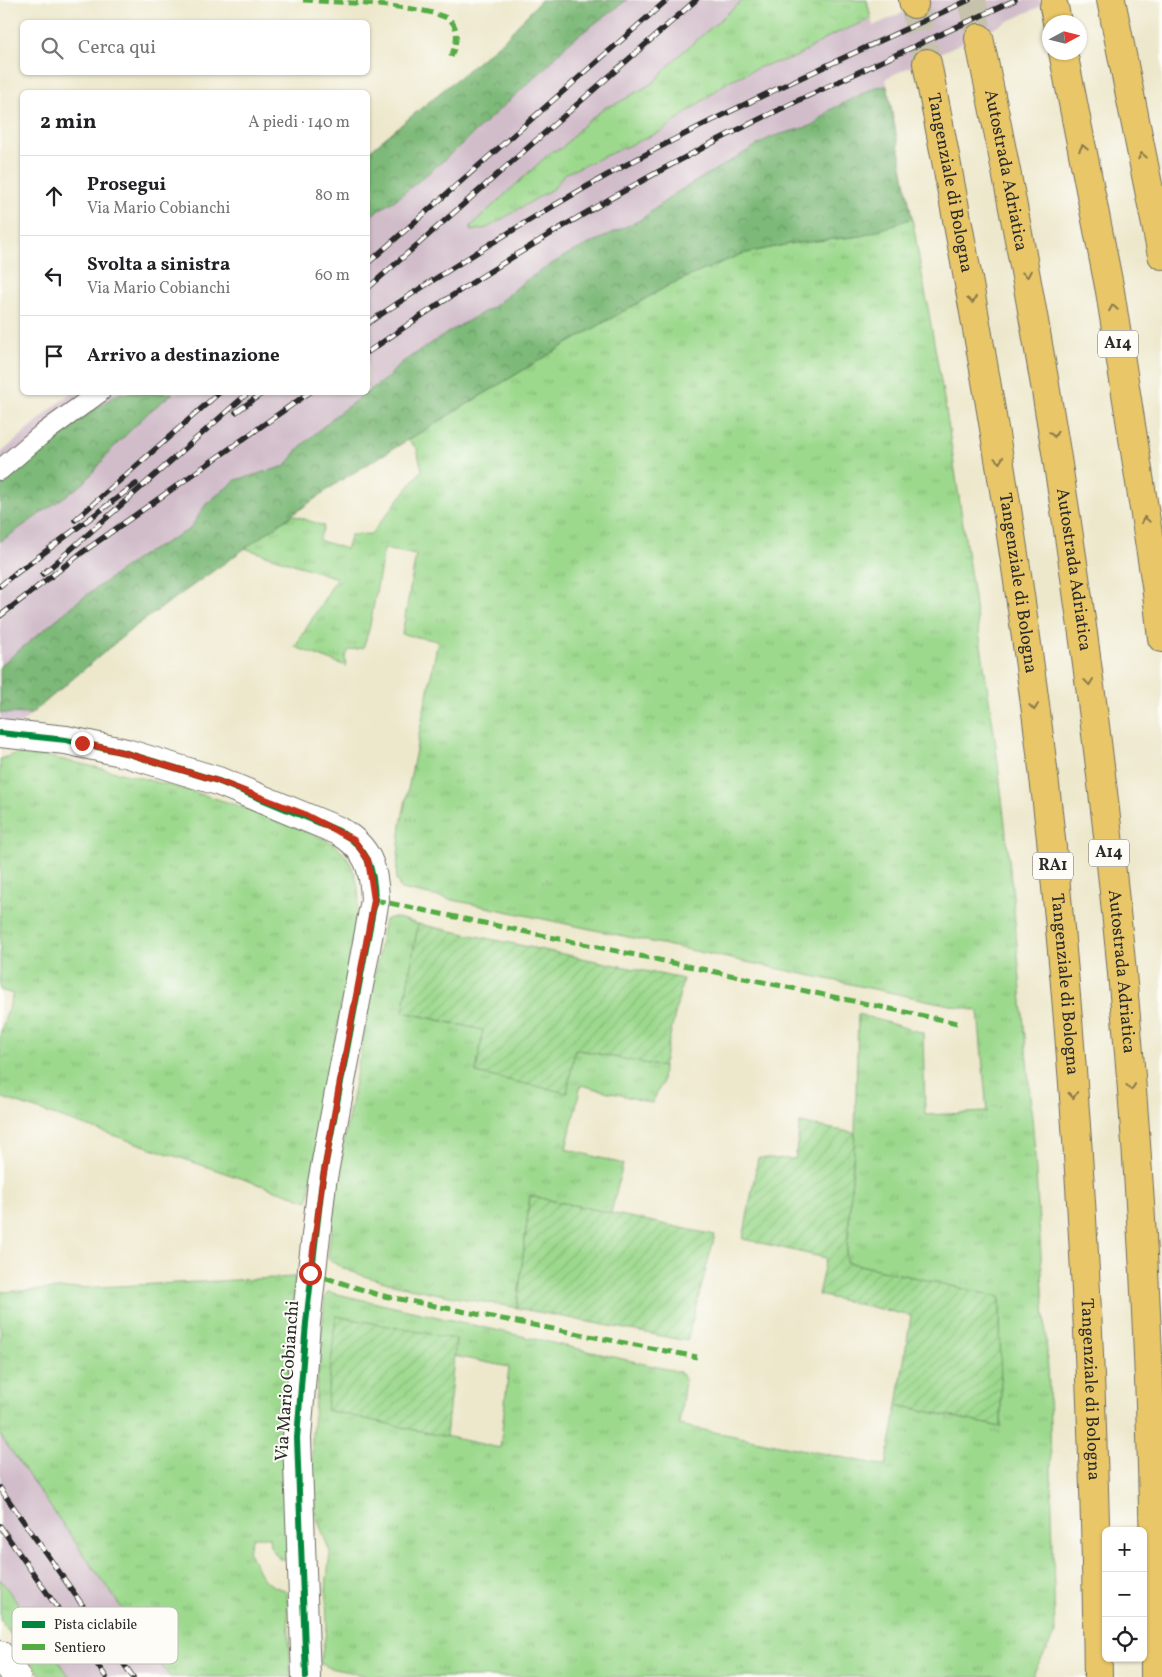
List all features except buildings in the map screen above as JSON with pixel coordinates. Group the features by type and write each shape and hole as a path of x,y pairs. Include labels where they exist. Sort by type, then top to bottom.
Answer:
{"highway":[{"path":"1111,0 1162,255"},
{"name":"Autostrada Adriatica","path":"980,38 1031,296 1054,439 1079,599 1113,887 1133,1111 1144,1278 1152,1473 1155,1677"},
{"name":"A14","path":"1065,60 1110,291 1156,585 1162,638"},
{"name":"Tangenziale di Bologna","path":"927,63 995,429 1027,648 1059,916 1081,1186 1088,1310 1098,1677"}],"street":[{"name":"Via Mario Cobianchi","path":"0,733 82,743 126,753 218,781 339,830 354,840 368,860 374,900 322,1183 310,1273 297,1438 306,1677"},
{"path":"0,1655 16,1677"}],"lane":[{"path":"0,470 41,435 96,395"}],"shaded area":[{"path":"541,0 867,0 873,26 930,0 1054,0 886,78 912,218 458,409 340,481 133,628 0,741 0,454 68,395 370,395 370,150 504,40"},
{"path":"0,1360 167,1607 12,1607 12,1636 0,1620"},
{"path":"178,1624 214,1677 42,1677 32,1664 178,1664"}],"green space":[{"path":"541,0 627,0 568,43 545,68 442,162 395,200 370,216 370,150 504,40"},
{"path":"743,0 867,0 871,19 830,36 796,57 760,67 729,81 662,131 564,174 554,188 487,228 471,231 471,226 552,151 561,149 581,127 606,107 616,104 653,83 677,57"},
{"path":"887,86 912,218 862,236 789,244 742,254 671,284 563,346 340,481 133,628 31,714 0,713 0,666 81,599 141,556 190,529 206,504 236,480 286,466 299,448 336,415 363,395 370,395 370,390 388,377 401,363 452,330 493,307 525,281 566,255 640,220 676,193 771,137 814,125 830,110 875,87"},
{"path":"912,218 946,410 996,746 1012,886 1034,1141 1049,1386 1055,1633 1032,1677 372,1677 330,1668 320,1663 327,1627 326,1589 330,1552 315,1513 312,1435 325,1297 328,1292 680,1372 685,1381 679,1425 886,1466 897,1405 1001,1427 1000,1297 846,1262 855,1133 858,1014 923,1033 925,1115 987,1112 978,1011 401,889 396,879 401,824 438,641 402,634 416,555 384,549 369,630 363,648 349,650 345,657 346,666 295,647 337,578 244,548 293,515 324,526 319,540 346,549 351,535 371,534 422,470 417,449 408,440 563,346 671,284 742,254 789,244 862,236","holes":["456,1339 454,1356 509,1367 500,1448 326,1410"]},
{"path":"116,395 170,395 149,412 112,449 84,483 0,542 0,488 9,478 70,426"},
{"path":"24,751 157,782 224,801 319,836 331,842 347,857 356,877 359,900 308,1201 0,1097 0,1034 13,994 0,990 0,759"},
{"path":"398,918 418,924 403,1012 483,1030 476,1073 567,1092 575,1049 663,1067 662,1083 652,1103 581,1085 566,1149 623,1164 611,1213 530,1196 517,1308 416,1289 359,1275 339,1266 328,1257 336,1184 385,920"},
{"path":"418,924 683,979 663,1067 575,1049 567,1093 476,1073 483,1030 403,1012"},
{"path":"800,1123 855,1133 846,1262 1000,1297 1001,1427 897,1405 911,1316 818,1295 826,1258 743,1239 758,1158 795,1159"},
{"path":"530,1196 715,1235 687,1341 517,1308"},
{"path":"295,1277 283,1472 288,1559 279,1559 270,1546 269,1537 253,1537 248,1551 261,1576 270,1584 285,1590 287,1593 291,1677 170,1677 161,1664 178,1664 178,1607 121,1607 0,1435 0,1292"},
{"path":"336,1316 456,1339 446,1437 326,1410"},
{"path":"0,1579 20,1607 12,1607 12,1636 0,1620"},
{"path":"32,1664 61,1664 70,1677 42,1677"}],"tunnel":[{"path":"972,0 979,38"},
{"path":"914,4 927,63"}],"railway":[{"path":"370,261 667,0"},
{"path":"370,286 696,0"},
{"path":"370,322 513,230 602,178 692,130 969,0"},
{"path":"370,351 451,296 537,242 624,191 712,143 863,70 1015,0"},
{"path":"75,520 217,395"},
{"path":"43,574 246,395"},
{"path":"236,412 260,395"},
{"path":"0,616 80,554 306,395"},
{"path":"14,575 136,484"},
{"path":"0,586 19,570"},
{"path":"0,1488 84,1607"},
{"path":"0,1526 57,1607"},
{"path":"97,1664 106,1677"},
{"path":"124,1664 133,1677"}],"marked path":[{"path":"303,0 404,8 425,11 441,16 451,21 456,29 456,39 451,57"},
{"path":"375,900 962,1024"},
{"path":"311,1273 379,1295 697,1357"}],"cycle path":[{"path":"0,733 66,740 126,753 218,781 339,831 357,844 371,868 375,900 322,1183 306,1323 297,1438 306,1677"}],"route":[{"path":"82,743 126,753 218,781 302,813 339,830 354,840 368,860 374,886 374,900 322,1183 310,1273"}]}
